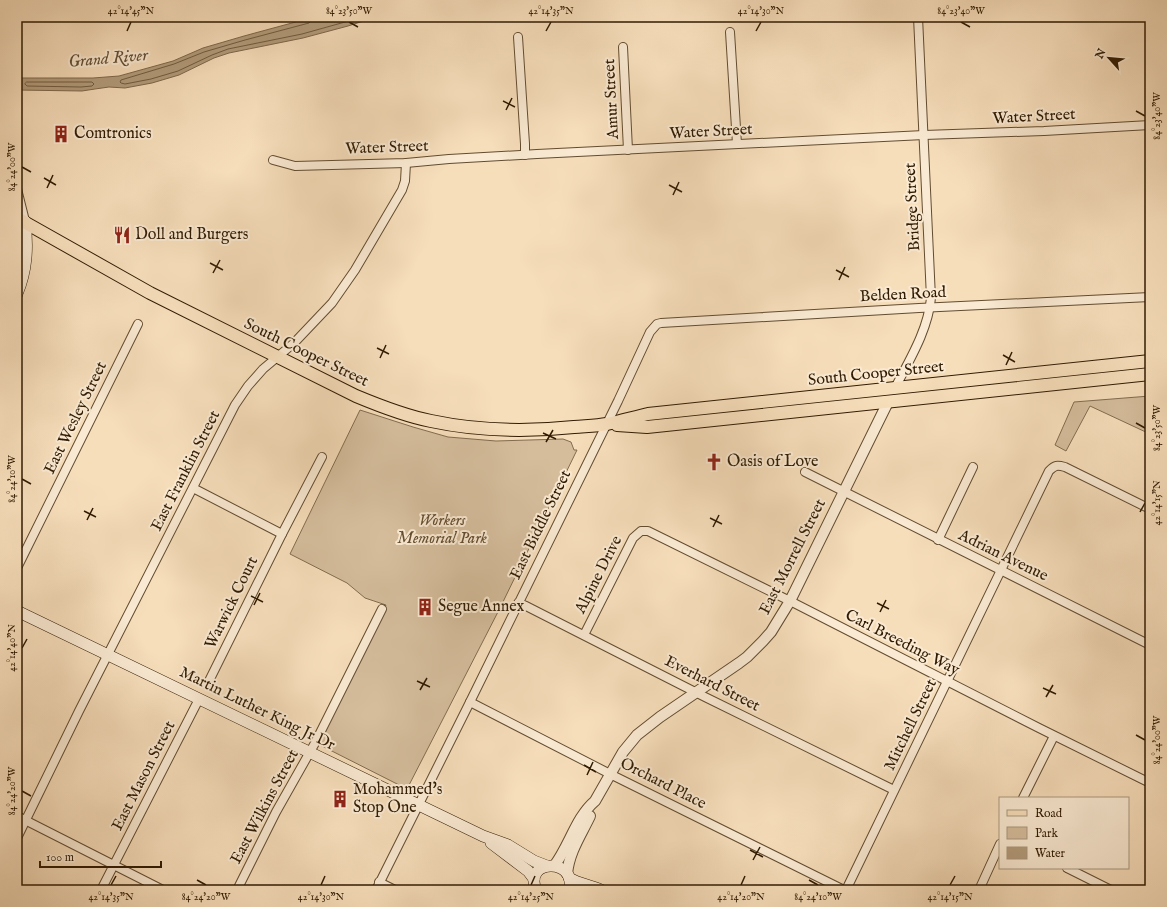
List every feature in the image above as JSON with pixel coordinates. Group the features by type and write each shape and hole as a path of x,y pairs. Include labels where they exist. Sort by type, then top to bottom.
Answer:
{"main road":[{"name":"South Cooper Street","path":"21,220 150,293 356,396 430,421 481,429 553,429 606,424 648,414 1150,361"},
{"path":"17,294 23,277 27,248 21,220"},
{"name":"South Cooper Street","path":"606,424 648,427 1150,374"},
{"path":"888,402 895,388"},
{"name":"Martin Luther King Jr Dr","path":"17,611 483,836 508,845 534,861 560,868 568,876"},
{"name":"Martin Luther King Jr Dr","path":"483,836 528,871 535,884"},
{"path":"535,884 538,871 551,866"},
{"path":"568,876 570,884 569,890"},
{"path":"568,876 578,883 600,890"}],"street":[{"name":"Bridge Street","path":"895,388 923,332 930,308 931,298 918,17"},
{"path":"730,32 737,144"},
{"path":"518,37 525,155"},
{"name":"Amur Street","path":"623,47 628,150"},
{"name":"Water Street","path":"273,160 295,166 406,163 449,159 737,144 1150,125"},
{"name":"East Franklin Street","path":"17,838 193,488 241,396 259,374 294,343 324,312 343,288 371,244 404,185 406,163"},
{"path":"17,189 21,220"},
{"name":"Belden Road","path":"657,324 1150,297"},
{"name":"East Wesley Street","path":"17,568 138,324"},
{"name":"East Biddle Street","path":"378,886 470,702 650,332 657,324"},
{"name":"East Morrell Street","path":"551,866 560,857 572,833 590,805 595,801 623,752 637,735 660,717 739,664 755,650 771,632 790,601 888,402"},
{"name":"Warwick Court","path":"207,685 322,457"},
{"name":"Mitchell Street","path":"845,890 948,682 1049,471 1055,465 1065,467 1150,509"},
{"path":"938,540 974,467"},
{"name":"Adrian Avenue","path":"805,472 1150,645"},
{"path":"193,488 282,534"},
{"name":"Carl Breeding Way","path":"641,531 654,533 1054,736 1150,783"},
{"name":"Alpine Drive","path":"584,635 633,538 641,531"},
{"name":"Everhard Street","path":"518,603 894,790"},
{"name":"East Wilkins Street","path":"237,890 276,812 310,752 382,609"},
{"name":"East Mason Street","path":"101,890 199,699"},
{"name":"Orchard Place","path":"470,702 610,774 845,890"},
{"path":"1024,797 1054,736"},
{"name":"East Morrell Street","path":"568,876 571,854 595,807 595,801"},
{"path":"17,816 163,890"},
{"path":"978,890 999,846"},
{"path":"1069,869 1111,890"},
{"path":"378,886 395,890"}],"green space":[{"path":"1150,396 1150,434 1090,406 1066,451 1055,445 1074,402"},
{"name":"Workers Memorial Park","path":"360,410 448,437 496,441 563,439 571,442 574,450 577,450 500,608 407,789 318,744 386,605 365,598 347,583 290,554"}],"water":[{"name":"Grand River","path":"314,17 376,17 303,38 229,53 214,58 179,75 152,83 125,88 109,87 82,91 17,90 17,78 93,78 119,76 173,61 203,48"}],"place":[{"name":"Comtronics","path":"61,134"},
{"name":"Doll and Burgers","path":"122,235"},
{"name":"Oasis of Love","path":"714,462"},
{"name":"Segue Annex","path":"425,607"},
{"name":"Mohammed's Stop One","path":"340,799"}]}
